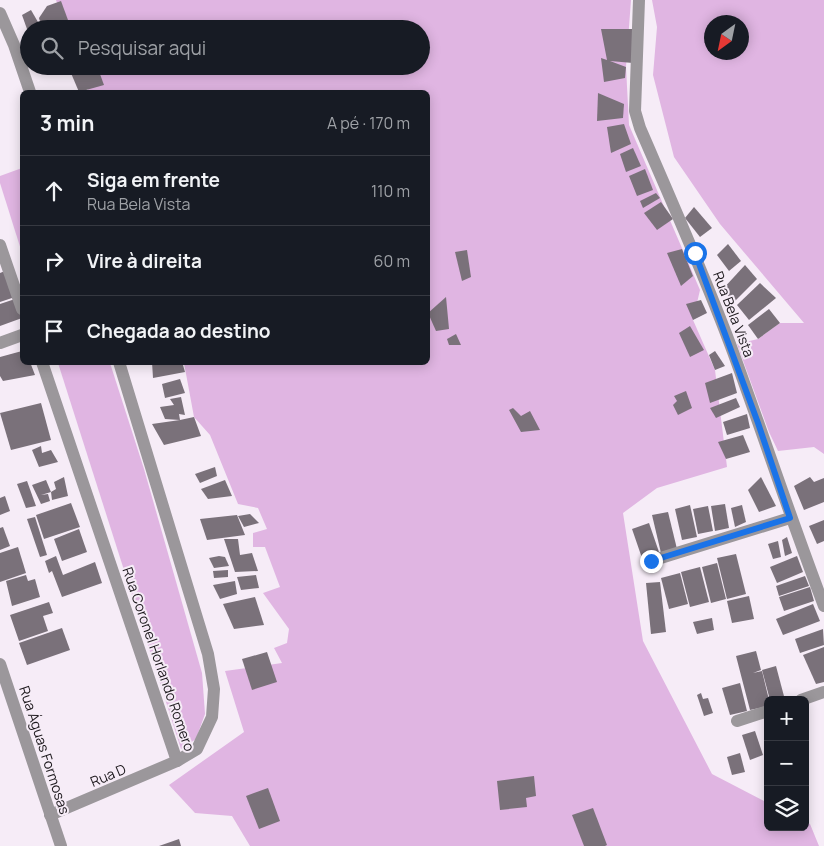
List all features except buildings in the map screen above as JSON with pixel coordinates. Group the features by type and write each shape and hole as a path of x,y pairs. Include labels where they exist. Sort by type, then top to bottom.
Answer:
{"street":[{"name":"Rua Bela Vista","path":"639,0 635,111 640,128 695,253 730,343 790,518 824,606"},
{"path":"0,13 20,63"},
{"path":"24,75 29,90"},
{"path":"0,245 20,303"},
{"path":"0,343 20,336"},
{"name":"Rua Coronel Horlando Romero","path":"43,365 177,761 197,750 212,717 214,689 208,654 120,365"},
{"path":"651,561 790,518"},
{"name":"Rua Águas Formosas","path":"0,664 61,846"},
{"path":"809,697 824,692"},
{"path":"737,721 764,712"},
{"name":"Rua D","path":"50,815 177,761"}],"shaded area":[{"path":"56,0 631,0 626,67 629,125 700,290 693,320 715,370 727,467 657,488 623,513 643,641 712,774 764,801 764,831 809,831 809,824 819,846 250,846 232,816 195,813 169,785 244,732 225,671 282,663 274,648 287,643 289,629 263,593 280,587 265,547 253,547 253,533 267,529 258,508 238,504 210,435 194,417 184,365 430,365 430,90 88,90 83,75 430,75 430,20 63,20"},
{"path":"652,0 824,0 824,454 814,447 778,451 769,432 737,344 758,339 780,323 804,323 720,224 674,157 653,75 657,27"},
{"path":"20,169 20,247 0,183 0,176"},
{"path":"59,365 111,365 144,469 202,673 205,714 196,739 181,749"}],"route":[{"path":"651,561 790,518 733,352 695,253"}]}
